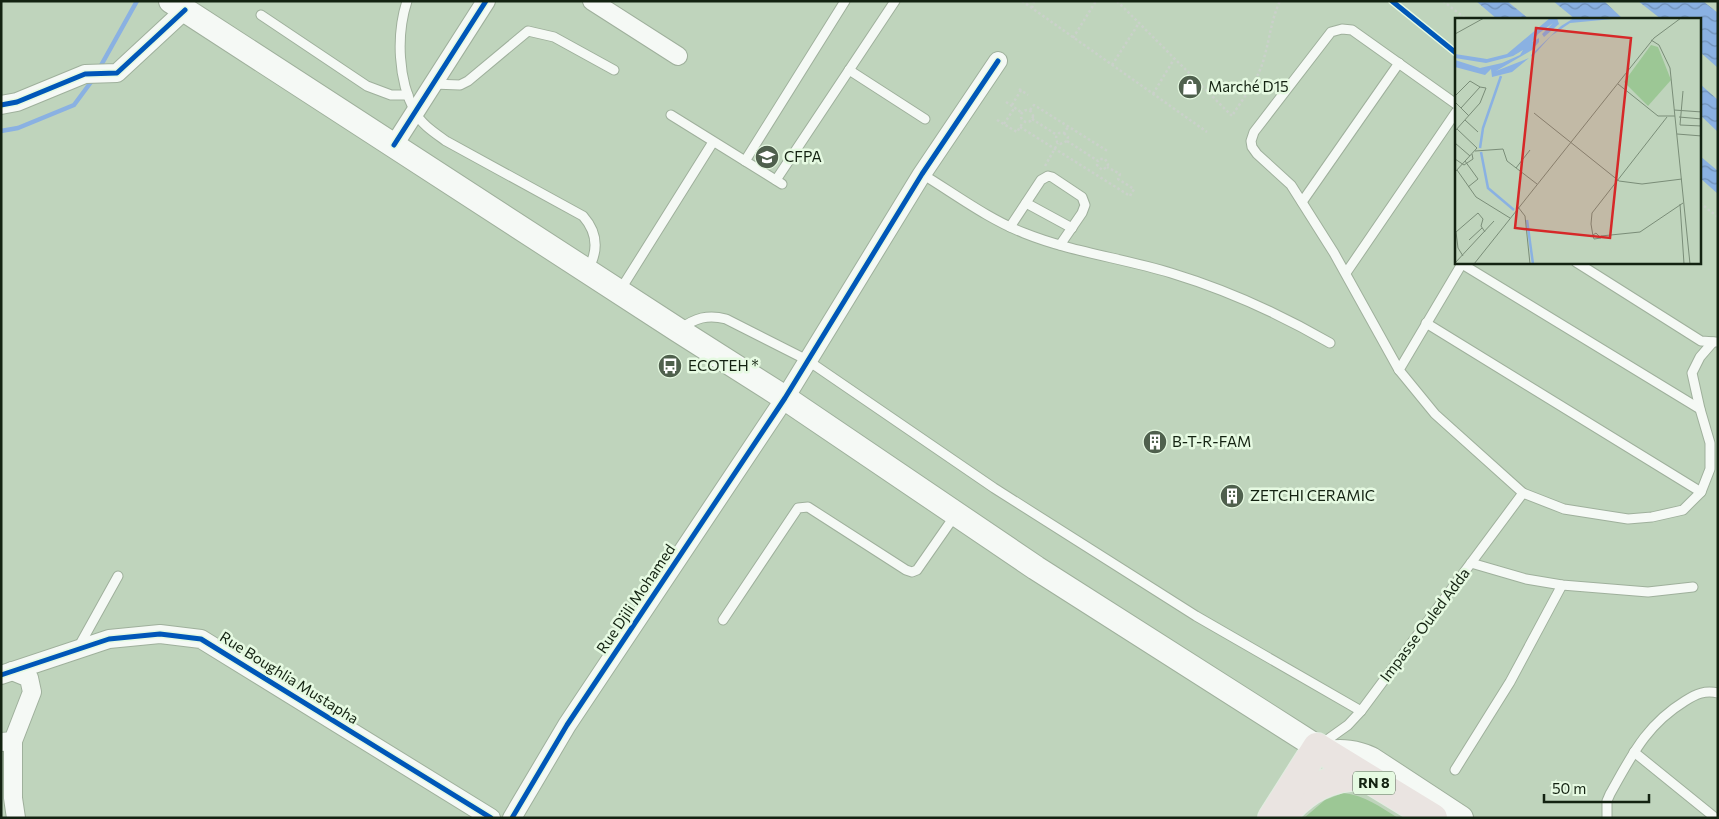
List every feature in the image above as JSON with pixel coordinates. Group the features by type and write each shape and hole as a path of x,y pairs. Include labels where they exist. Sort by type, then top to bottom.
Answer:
{"main road":[{"path":"178,5 586,271 785,398 1036,568 1322,750 1350,752 1371,759 1461,818"},
{"path":"1272,818 1322,750"},
{"name":"RN 8","path":"1322,750 1433,818"},
{"path":"1281,818 1308,791 1340,778 1363,776"}],"street":[{"path":"394,145 486,1"},
{"path":"592,1 678,56"},
{"path":"1,105 17,102 84,74 117,74 178,5"},
{"name":"Rue Djili Mohamed","path":"512,818 567,725 785,398 922,174 998,61"},
{"name":"Rue Boughlia Mustapha","path":"7,673 109,639 160,634 201,639 491,818"},
{"path":"16,818 12,798 13,768 5,745 32,692 54,658"},
{"path":"7,673 29,678 32,692"}],"lane":[{"path":"408,1 400,36 403,75 415,113 428,128 446,141 582,216 594,233 596,243 594,258 586,271"},
{"path":"745,161 844,1"},
{"path":"671,115 779,182 895,1"},
{"path":"261,15 366,86 391,95 408,95"},
{"path":"1455,103 1352,30 1342,29 1332,32 1254,132 1251,141 1252,147 1257,154 1291,185 1346,273 1399,370 1435,414 1523,493 1564,509 1628,519 1652,517 1683,510 1701,492 1710,468 1710,443 1692,373 1700,356 1715,342"},
{"path":"433,84 460,85 468,81 528,31 554,37 614,70"},
{"path":"1302,202 1399,63"},
{"path":"849,70 925,119"},
{"path":"1346,273 1455,113"},
{"path":"619,292 713,142"},
{"path":"922,174 1010,227 1060,245 1170,273 1220,290 1292,321 1330,344"},
{"path":"1010,227 1041,180 1048,176 1078,194 1084,200 1084,209 1060,245"},
{"path":"1026,203 1072,228"},
{"path":"1399,370 1461,264"},
{"path":"1464,264 1700,409"},
{"path":"1579,264 1702,341 1715,342"},
{"path":"678,330 694,320 710,316 718,317 726,319 807,360 1002,494 1196,616 1361,712"},
{"path":"1426,323 1701,492"},
{"name":"Impasse Ouled Adda","path":"1322,750 1361,712 1523,493"},
{"path":"723,620 798,508 808,507 912,572 917,570 956,514"},
{"path":"1471,563 1526,579 1562,585 1648,592 1693,587"},
{"path":"77,650 118,576"},
{"path":"1455,770 1510,682 1562,585"},
{"path":"1607,818 1607,801 1634,752 1650,729 1671,709 1700,692 1718,693"},
{"path":"1634,752 1714,814"}],"path":[{"path":"1022,1 1206,132"},
{"path":"1032,8 1034,1"},
{"path":"1073,38 1096,1"},
{"path":"1117,1 1232,116 1258,74 1264,59 1272,22 1280,1"},
{"path":"1443,1 1465,18"},
{"path":"1112,66 1139,23"},
{"path":"1153,94 1174,59"},
{"path":"1004,124 1020,90 1028,96"},
{"path":"1006,102 1021,112"},
{"path":"1030,110 1034,105 1109,152"},
{"path":"1021,112 1026,109 1030,110"},
{"path":"1030,110 1032,119"},
{"path":"1021,112 1020,117 1024,122"},
{"path":"997,120 1017,132 1024,122 1032,119"},
{"path":"1032,119 1057,135"},
{"path":"1020,127 1130,196 1134,189 1118,178 1120,174 1107,167"},
{"path":"1057,135 1064,133 1068,127"},
{"path":"1064,133 1068,136 1067,142"},
{"path":"1044,177 1047,162 1058,143 1056,140 1057,135"},
{"path":"1058,143 1063,145 1067,142"},
{"path":"1067,142 1098,161"},
{"path":"1098,161 1105,159 1108,164 1107,167"},
{"path":"1098,161 1097,165 1100,169"},
{"path":"1096,175 1100,169 1102,170 1107,167"},
{"path":"1702,205 1718,217"}],"green space":[{"path":"1343,793 1365,799 1398,818 1304,818 1325,800"}],"water":[{"path":"1476,1 1507,1 1528,18 1496,18"},
{"path":"1553,1 1604,1 1622,18 1574,18"},
{"path":"1638,1 1703,1 1718,13 1718,68 1702,54 1702,18 1660,18"},
{"path":"1702,86 1718,100 1718,132 1702,117"},
{"path":"1702,158 1718,171 1718,194 1702,180"}],"waterway":[{"path":"99,69 137,1"},
{"path":"1,131 18,128 74,105 94,78"}],"cycle path":[{"path":"394,145 486,1"},
{"path":"1392,1 1455,52"},
{"path":"1,105 17,102 85,74 117,73 185,10"},
{"path":"512,818 567,725 785,398 922,174 998,61"},
{"path":"1,675 109,639 160,634 201,639 491,818"}],"place":[{"name":"Marché D15","path":"1190,87"},
{"name":"CFPA","path":"767,157"},
{"name":"ECOTEH *","path":"670,366"},
{"name":"B-T-R-FAM","path":"1155,442"},
{"name":"ZETCHI CERAMIC","path":"1232,496"}]}
